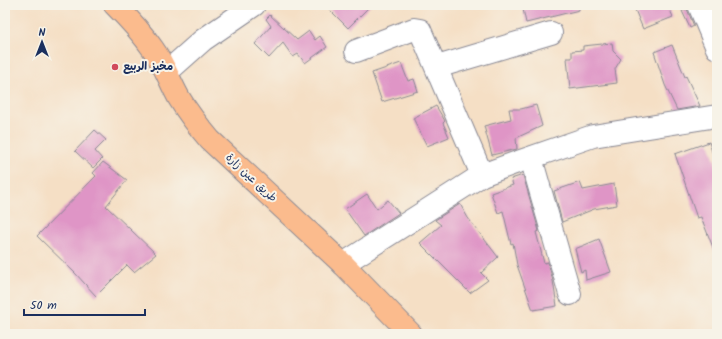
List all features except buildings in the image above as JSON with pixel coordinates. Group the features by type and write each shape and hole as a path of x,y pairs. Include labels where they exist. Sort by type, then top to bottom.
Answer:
{"main road":[{"name":"طريق عين زارة","path":"115,5 138,28 154,49 185,108 210,140 343,264 411,334"}],"street":[{"path":"167,72 203,40 254,5"},
{"path":"699,5 717,48"},
{"path":"356,51 414,29 420,30 482,175"},
{"path":"437,67 551,33"},
{"path":"343,264 482,175 593,136 717,116"},
{"path":"531,158 570,294"}],"place":[{"name":"مخبز الربيع","path":"115,67"}]}
